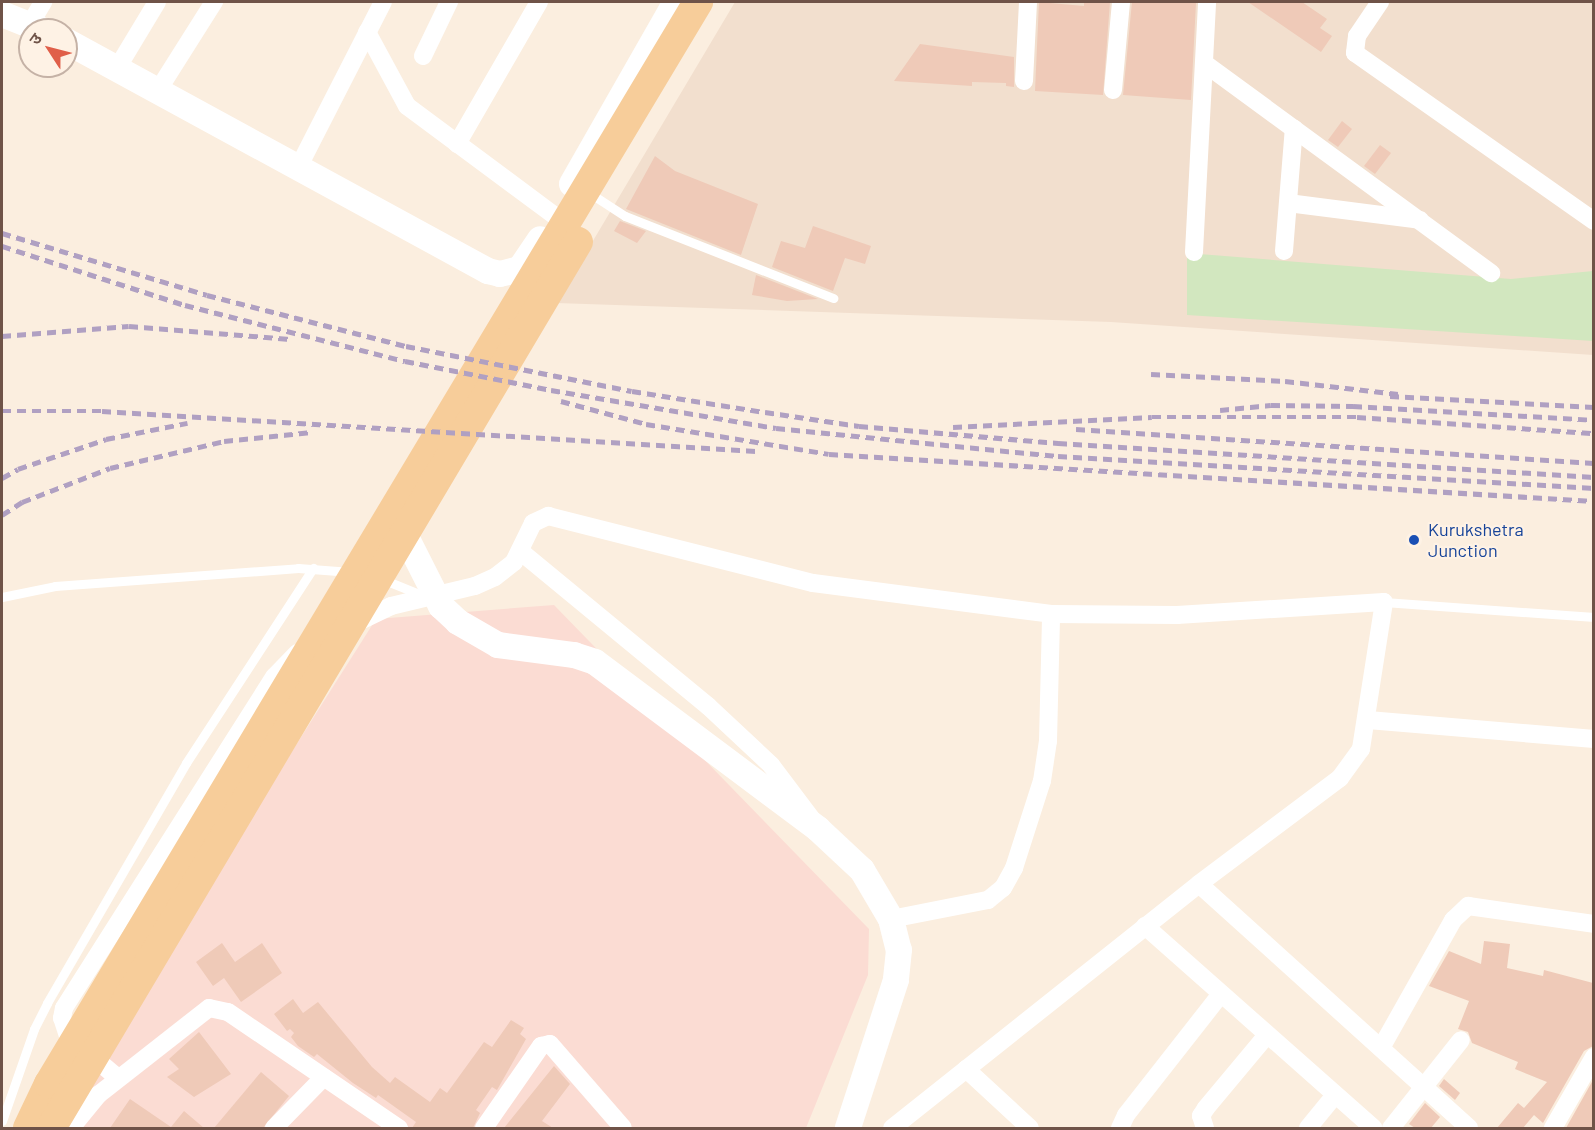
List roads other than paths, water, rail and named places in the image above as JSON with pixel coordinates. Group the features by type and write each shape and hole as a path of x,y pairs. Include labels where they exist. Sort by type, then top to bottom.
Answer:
{"main road":[{"path":"78,48 298,168 500,274 520,269 573,183 676,2"},
{"path":"58,1111 698,2"},
{"path":"58,1111 405,535 720,2"},
{"path":"2,14 18,20"},
{"path":"405,535 441,606 468,629 498,645 574,655 595,662 818,830 862,870 891,919 899,950 896,980 848,1128"},
{"path":"9,1118 58,1111"}],"street":[{"path":"39,18 43,2"},
{"path":"116,69 157,2"},
{"path":"157,92 214,2"},
{"path":"298,168 383,2"},
{"path":"423,56 449,2"},
{"path":"457,144 539,2"},
{"path":"1024,81 1028,2"},
{"path":"1113,90 1121,2"},
{"path":"1194,252 1207,2"},
{"path":"1380,2 1357,36 1355,53 1593,221"},
{"path":"367,32 406,106 554,215"},
{"path":"1204,63 1423,220 1491,273"},
{"path":"1284,251 1294,128"},
{"path":"1288,203 1423,220"},
{"path":"118,1078 68,1036 62,1018 141,884 285,663 302,650 391,606 495,577 520,551 534,523 548,516 813,583 899,597 1051,614 1177,615 1384,602 1368,720 1361,749 1340,777 1145,926 892,1128"},
{"path":"520,551 708,706 771,765 818,830"},
{"path":"891,919 988,900 1003,888 1014,868 1042,781 1048,741 1051,614"},
{"path":"1368,720 1593,739"},
{"path":"1199,884 1381,1048 1422,1089 1470,1128"},
{"path":"1381,1048 1453,920 1468,906 1593,924"},
{"path":"1145,926 1373,1128"},
{"path":"1120,1128 1126,1115 1221,994"},
{"path":"58,1111 87,1105 118,1078 209,1008 228,1012 399,1128"},
{"path":"1205,1128 1201,1123 1206,1108 1267,1035"},
{"path":"1391,1128 1461,1040"},
{"path":"484,1128 541,1046 550,1044 623,1128"},
{"path":"1553,1128 1593,1057"},
{"path":"966,1069 1030,1128"},
{"path":"274,1128 324,1077"},
{"path":"1308,1128 1335,1095"}],"lane":[{"path":"573,183 625,216 833,298"},
{"path":"2,597 55,586 313,568 366,574 400,584 426,597"},
{"path":"9,1118 34,1029 89,929 186,763 313,568"},
{"path":"1384,602 1593,617"}],"railway":[{"path":"2,233 207,295 406,346 632,391 765,412 859,426 1058,443 1594,477"},
{"path":"2,246 185,305 405,361 551,390 776,428 1058,456 1594,488"},
{"path":"2,336 129,326 292,339"},
{"path":"1151,374 1285,381 1398,394"},
{"path":"1390,396 1594,407"},
{"path":"561,401 646,424 829,454 1594,501"},
{"path":"1220,410 1271,405 1353,406 1594,420"},
{"path":"2,411 102,411 756,451"},
{"path":"953,427 1152,417 1357,417 1594,433"},
{"path":"2,478 18,469 106,439 187,423"},
{"path":"1076,429 1594,463"},
{"path":"2,515 22,502 110,468 224,441 312,432"}],"place":[{"name":"Kurukshetra Junction","path":"1414,540"}]}
